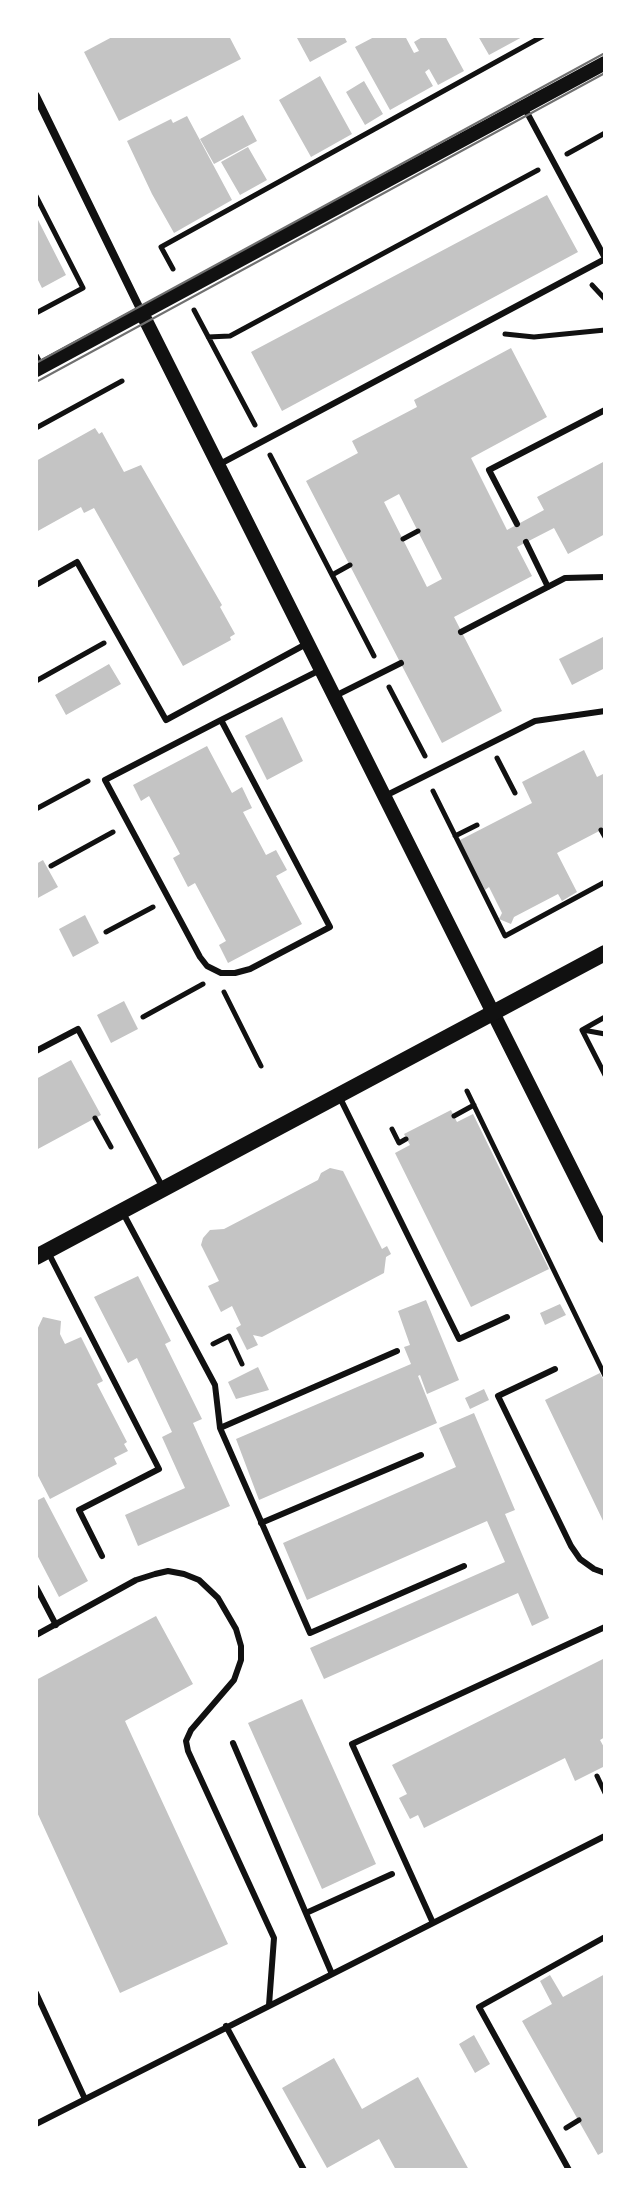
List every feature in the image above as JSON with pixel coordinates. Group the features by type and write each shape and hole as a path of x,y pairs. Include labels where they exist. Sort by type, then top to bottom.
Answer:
{"main road":[{"path":"42,1254 605,953"}],"street":[{"path":"38,365 142,313 605,63"},
{"path":"36,96 605,1236"}],"lane":[{"path":"219,465 605,258 524,107"},
{"path":"517,524 489,470 605,410"},
{"path":"526,542 548,587"},
{"path":"36,585 77,562 166,720 308,643"},
{"path":"461,632 565,578 605,577"},
{"path":"335,696 401,663"},
{"path":"221,720 330,927 250,969 218,975 200,957 105,780 221,720 322,669"},
{"path":"385,796 535,721 605,711"},
{"path":"36,1051 78,1029 163,1189"},
{"path":"339,1096 459,1339 507,1317"},
{"path":"122,1211 215,1385 220,1428 310,1633 464,1566"},
{"path":"42,1254 159,1469 79,1510 102,1556"},
{"path":"220,1428 397,1351"},
{"path":"555,1369 498,1396 571,1546 580,1559 605,1573"},
{"path":"261,1523 421,1455"},
{"path":"36,1635 136,1580 168,1571 199,1580 218,1598 236,1629 241,1646 239,1670 191,1730 186,1741 274,1938 269,2005"},
{"path":"36,1587 56,1625"},
{"path":"433,1923 352,1744 605,1627"},
{"path":"233,1743 332,1974"},
{"path":"36,2124 605,1836"},
{"path":"306,1913 392,1874"},
{"path":"569,2170 479,2007 605,1937"},
{"path":"36,1995 85,2099"},
{"path":"226,2026 304,2170"}],"path":[{"path":"161,247 543,36"},
{"path":"605,133 230,336 208,337 427,761 425,776 505,936 605,882"},
{"path":"36,196 83,288 36,313"},
{"path":"472,330 534,337 605,330"},
{"path":"36,428 122,381"},
{"path":"403,539 418,531"},
{"path":"332,575 350,565"},
{"path":"36,681 118,635"},
{"path":"490,743 515,793"},
{"path":"36,809 86,781 105,780"},
{"path":"51,866 128,823"},
{"path":"455,836 477,825"},
{"path":"601,830 605,837"},
{"path":"106,932 168,898"},
{"path":"143,1017 218,975 261,1066"},
{"path":"582,1030 605,1017"},
{"path":"582,1030 605,1034"},
{"path":"582,1030 605,1075"},
{"path":"467,1091 605,1376"},
{"path":"454,1116 474,1105"},
{"path":"95,1118 111,1147"},
{"path":"392,1129 399,1143 406,1139"},
{"path":"231,1340 242,1364"},
{"path":"597,1776 605,1793"}],"building":[{"path":"114,36 229,36 241,59 119,121 84,52"},
{"path":"344,36 347,42 310,62 297,38"},
{"path":"376,36 405,36 414,53 419,51 414,42 424,36 445,36 464,71 438,85 429,69 425,72 433,86 390,110 355,47"},
{"path":"478,36 524,36 489,55"},
{"path":"320,76 352,134 311,157 279,100"},
{"path":"364,81 383,114 365,125 346,92"},
{"path":"243,115 257,141 214,164 200,139"},
{"path":"187,116 232,200 174,233 127,141 171,119 173,123"},
{"path":"248,147 267,180 240,195 221,162"},
{"path":"547,195 578,252 282,411 251,352"},
{"path":"36,216 66,275 42,288 36,276"},
{"path":"511,348 547,417 471,458 507,530 544,510 537,497 605,461 605,534 568,554 554,528 517,547 532,576 454,617 502,711 442,743 306,481 358,453 352,441 417,407 414,400","holes":["399,494 442,579 427,587 384,502"]},
{"path":"95,428 99,434 102,432 124,472 141,465 222,605 220,607 235,634 230,637 231,640 183,666 94,508 84,513 81,507 36,532 36,461"},
{"path":"603,637 605,668 572,685 559,659"},
{"path":"109,664 121,684 66,715 55,695"},
{"path":"282,717 303,761 267,780 245,736"},
{"path":"207,746 232,793 242,787 252,808 243,812 266,855 276,850 287,870 276,876 302,924 228,963 219,945 226,941 195,883 188,887 173,858 180,854 149,796 141,801 133,785"},
{"path":"584,750 597,777 605,773 605,828 557,853 577,892 562,901 558,894 514,917 511,924 499,919 502,913 489,887 485,890 460,840 532,803 522,782"},
{"path":"43,860 58,887 36,899 36,864"},
{"path":"85,915 99,943 73,957 59,929"},
{"path":"124,1001 138,1029 111,1043 97,1015"},
{"path":"71,1060 101,1115 36,1150 36,1079"},
{"path":"451,1110 457,1122 473,1114 549,1269 471,1307 395,1153 410,1145 404,1134"},
{"path":"330,1168 343,1171 382,1249 387,1246 391,1254 386,1257 384,1273 262,1337 253,1335 258,1345 247,1350 236,1328 241,1325 232,1306 221,1312 208,1286 219,1281 201,1245 203,1238 210,1230 224,1229 318,1180 321,1173"},
{"path":"138,1276 171,1341 165,1344 202,1419 193,1423 230,1506 138,1546 125,1515 185,1488 162,1437 172,1432 137,1358 128,1363 94,1297"},
{"path":"426,1300 459,1380 427,1394 418,1376 437,1423 259,1500 236,1439 411,1364 404,1347 410,1345 398,1311"},
{"path":"560,1304 566,1315 545,1325 540,1313"},
{"path":"43,1317 61,1321 60,1334 65,1344 81,1337 103,1381 97,1384 127,1442 124,1444 128,1451 114,1458 117,1464 50,1499 36,1472 36,1332"},
{"path":"258,1367 269,1390 236,1399 228,1382"},
{"path":"600,1373 605,1383 605,1525 545,1400"},
{"path":"484,1389 489,1400 470,1409 465,1398"},
{"path":"474,1413 515,1510 505,1514 549,1618 532,1626 518,1593 324,1679 310,1648 505,1562 487,1521 307,1600 283,1543 456,1467 439,1428"},
{"path":"44,1497 88,1581 59,1597 36,1553 36,1501"},
{"path":"156,1616 193,1684 125,1721 228,1944 120,1993 36,1810 36,1680"},
{"path":"605,1658 605,1737 600,1740 605,1749 605,1766 575,1781 565,1758 424,1828 418,1815 410,1819 399,1798 407,1794 392,1765"},
{"path":"302,1699 376,1864 322,1889 248,1723"},
{"path":"605,1974 605,2151 598,2155 522,2021 552,2004 540,1981 550,1975 563,1997"},
{"path":"474,2035 490,2064 475,2073 459,2044"},
{"path":"334,2058 362,2109 418,2077 469,2170 396,2170 379,2139 327,2168 282,2088"}],"tram line":[{"path":"36,363 605,53"},
{"path":"36,382 605,73"}]}
